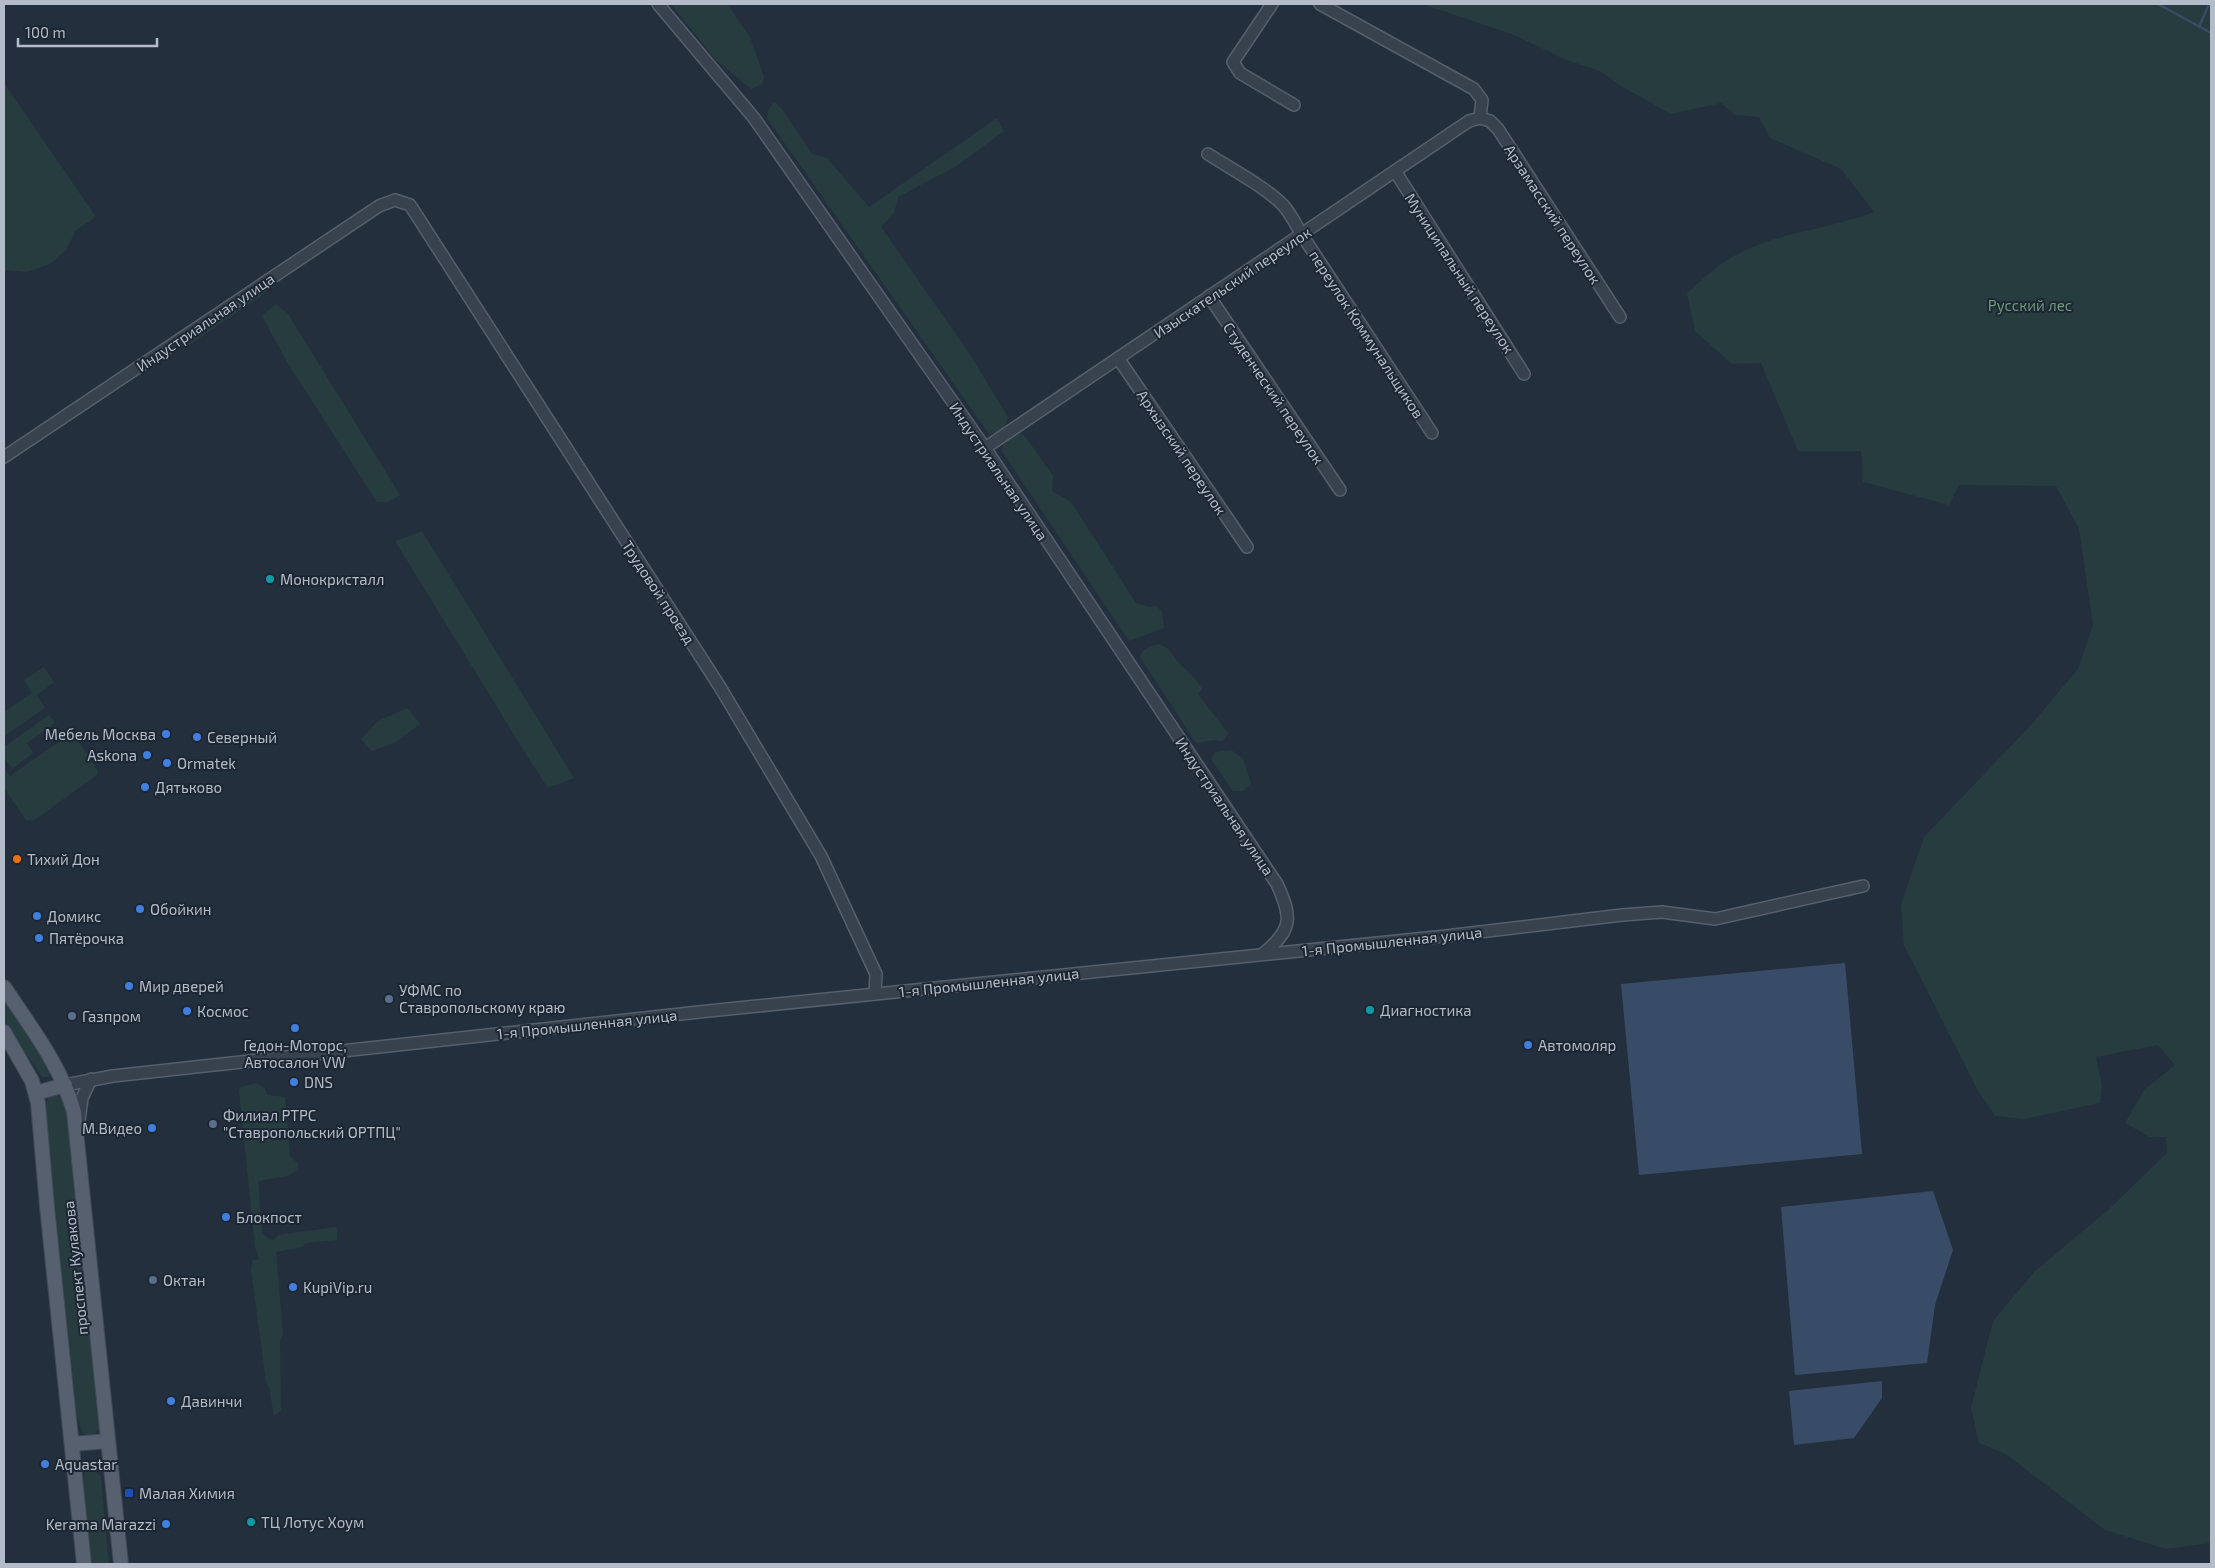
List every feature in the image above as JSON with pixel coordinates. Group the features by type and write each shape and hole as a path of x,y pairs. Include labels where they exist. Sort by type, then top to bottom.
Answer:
{"main road":[{"name":"проспект Кулакова","path":"4,987 56,1068 65,1085 74,1112 78,1135 121,1564"},
{"name":"проспект Кулакова","path":"4,1032 23,1063 36,1093 84,1564"},
{"path":"36,1093 65,1085"},
{"path":"72,1444 108,1441"}],"street":[{"name":"Индустриальная улица","path":"658,4 754,118 985,448 1278,884 1287,906 1287,924 1281,940 1264,953"},
{"path":"1272,4 1233,62 1240,73 1294,105"},
{"path":"1320,4 1474,89 1482,100 1480,118"},
{"name":"Изыскательский переулок","path":"985,448 1469,121 1480,118"},
{"name":"Арзамасский переулок","path":"1480,118 1490,121 1498,129 1620,317"},
{"name":"переулок Коммунальщиков","path":"1208,154 1282,204 1432,433"},
{"name":"Муниципальный переулок","path":"1395,172 1524,374"},
{"name":"Индустриальная улица","path":"4,458 378,206 395,200 410,206"},
{"name":"Трудовой проезд","path":"410,206 716,681 816,849 876,974 875,994"},
{"name":"Студенческий переулок","path":"1209,296 1340,490"},
{"name":"Архызский переулок","path":"1118,358 1247,547"},
{"name":"1-я Промышленная улица","path":"65,1085 113,1076 1264,953 1418,939 1630,914 1662,912 1715,919 1863,886"},
{"path":"56,1068 85,1080 78,1135"},
{"path":"82,1098 91,1088 113,1076"}],"green space":[{"path":"671,4 727,4 750,37 764,77 762,84 751,89 716,60"},
{"name":"Русский лес","path":"1422,4 2211,4 2211,1543 2166,1549 2105,1530 2006,1454 1979,1443 1971,1408 1993,1321 2035,1271 2108,1210 2167,1153 2166,1137 2150,1137 2125,1123 2144,1090 2175,1065 2158,1045 2096,1057 2102,1085 2100,1103 2024,1119 1995,1116 1977,1089 1904,945 1901,904 1924,837 2030,726 2078,669 2093,625 2079,529 2056,486 1959,485 1949,505 1863,482 1861,451 1798,451 1761,363 1732,364 1695,331 1687,293 1732,257 1766,242 1874,212 1841,169 1770,138 1759,117 1735,115 1721,103 1671,114 1621,86 1600,71 1564,59 1514,35"},
{"path":"4,83 96,217 76,230 66,250 50,264 27,272 4,270"},
{"path":"774,102 782,109 812,154 827,158 869,207 997,118 1004,131 955,167 898,197 894,213 881,227 969,353 1008,417 1002,429 989,434 767,118 768,110"},
{"path":"270,282 275,283 271,289 186,347 183,343"},
{"path":"276,304 288,314 400,495 388,502 377,502 287,362 262,316"},
{"path":"1020,433 1025,436 1053,476 1052,491 1071,502 1136,603 1150,607 1156,605 1162,612 1164,628 1129,641 1002,451 1003,445"},
{"path":"422,531 574,778 548,788 395,541"},
{"path":"1159,644 1169,650 1178,662 1193,676 1202,689 1198,694 1228,733 1225,739 1196,743 1140,657 1145,649"},
{"path":"44,667 54,682 37,695 45,708 4,736 4,712 32,693 24,680"},
{"path":"407,708 420,724 396,742 372,751 361,739 378,721"},
{"path":"49,715 55,723 27,743 33,753 12,769 4,757 4,747"},
{"path":"70,734 75,736 98,771 97,775 33,821 26,820 4,788 4,768 10,776"},
{"path":"1231,750 1243,759 1251,783 1243,791 1233,791 1211,759 1215,752"},
{"path":"4,1000 47,1066 51,1073 49,1077 42,1077 4,1021"},
{"path":"257,1083 265,1088 267,1095 285,1097 290,1156 299,1164 296,1171 287,1176 258,1181 262,1233 269,1239 274,1240 278,1235 335,1227 337,1229 337,1240 305,1243 303,1247 276,1252 283,1335 280,1341 281,1410 274,1416 269,1387 266,1382 251,1269 253,1260 259,1259 255,1247 239,1091 241,1087"},
{"path":"56,1094 66,1104 68,1116 100,1426 99,1430 92,1436 83,1433 77,1418 45,1107 48,1098"},
{"path":"93,1469 101,1477 109,1564 92,1564 83,1479 85,1472"}],"water":[{"path":"1845,963 1862,1154 1639,1175 1621,984"},
{"path":"1933,1191 1953,1250 1935,1305 1927,1363 1795,1375 1781,1207"},
{"path":"1882,1381 1882,1398 1854,1438 1794,1445 1789,1391"}],"waterway":[{"path":"2158,4 2211,33"},
{"path":"2199,27 2209,4"}],"place":[{"name":"Монокристалл","path":"270,579"},
{"name":"Мебель Москва","path":"166,734"},
{"name":"Северный","path":"197,737"},
{"name":"Askona","path":"147,755"},
{"name":"Ormatek","path":"167,763"},
{"name":"Дятьково","path":"145,787"},
{"name":"Тихий Дон","path":"17,859"},
{"name":"Обойкин","path":"140,909"},
{"name":"Домикс","path":"37,916"},
{"name":"Пятёрочка","path":"39,938"},
{"name":"Мир дверей","path":"129,986"},
{"name":"УФМС по Ставропольскому краю","path":"389,999"},
{"name":"Диагностика","path":"1370,1010"},
{"name":"Космос","path":"187,1011"},
{"name":"Газпром","path":"72,1016"},
{"name":"Гедон-Моторс, Автосалон VW","path":"295,1028"},
{"name":"Автомоляр","path":"1528,1045"},
{"name":"DNS","path":"294,1082"},
{"name":"Филиал РТРС \"Ставропольский ОРТПЦ\"","path":"213,1124"},
{"name":"М.Видео","path":"152,1128"},
{"name":"Блокпост","path":"226,1217"},
{"name":"Октан","path":"153,1280"},
{"name":"KupiVip.ru","path":"293,1287"},
{"name":"Давинчи","path":"171,1401"},
{"name":"Aquastar","path":"45,1464"},
{"name":"Малая Химия","path":"129,1493"},
{"name":"ТЦ Лотус Хоум","path":"251,1522"},
{"name":"Kerama Marazzi","path":"166,1524"}]}
